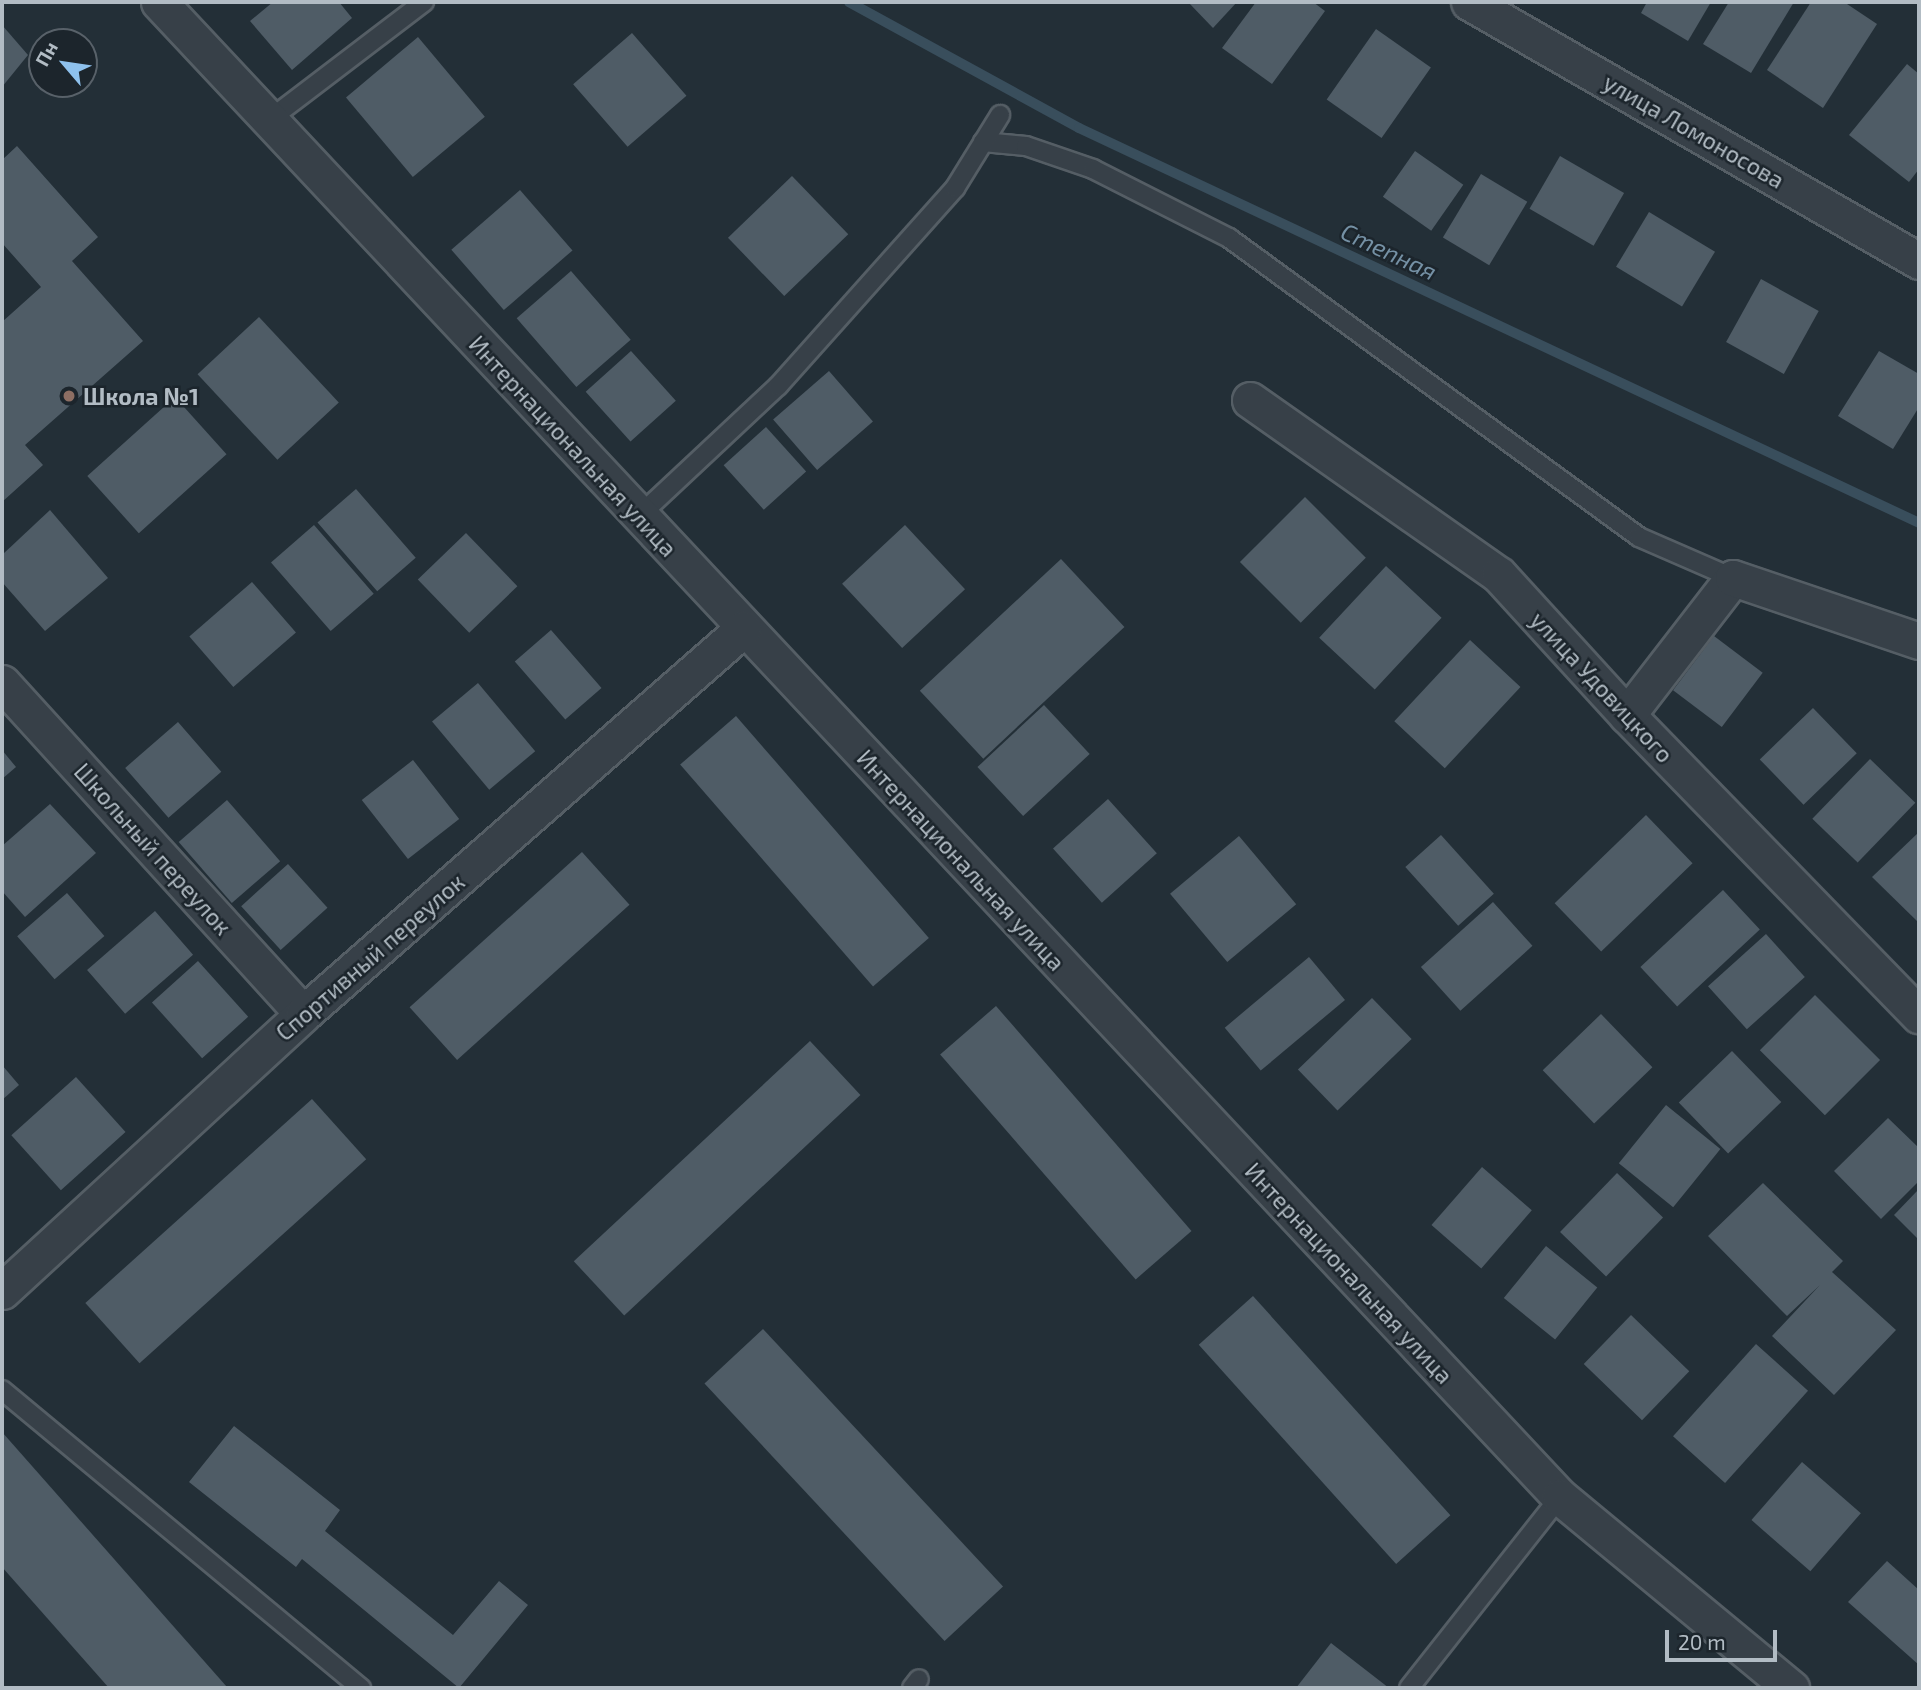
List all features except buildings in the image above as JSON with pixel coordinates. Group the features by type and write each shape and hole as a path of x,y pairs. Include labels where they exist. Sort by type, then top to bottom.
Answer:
{"street":[{"name":"Интернациональная улица","path":"159,2 743,629 1560,1497 1791,1688"},
{"name":"улица Ломоносова","path":"1469,2 1919,261"},
{"name":"улица Удовицкого","path":"1250,400 1499,575 1627,715 1919,1015"},
{"path":"1627,715 1733,578 1919,641"},
{"name":"Спортивный переулок","path":"2,1291 303,1014 743,629"},
{"name":"Школьный переулок","path":"2,683 303,1014"}],"lane":[{"path":"269,120 424,2"},
{"path":"639,516 778,386 955,188 1000,115"},
{"path":"983,142 1026,146 1093,169 1228,238 1639,537 1733,578"},
{"path":"2,1390 361,1688"},
{"path":"1409,1688 1560,1497"}],"waterway":[{"name":"Степная","path":"849,2 1079,128 1919,523"}],"place":[{"name":"Школа №1","path":"69,396"}]}
